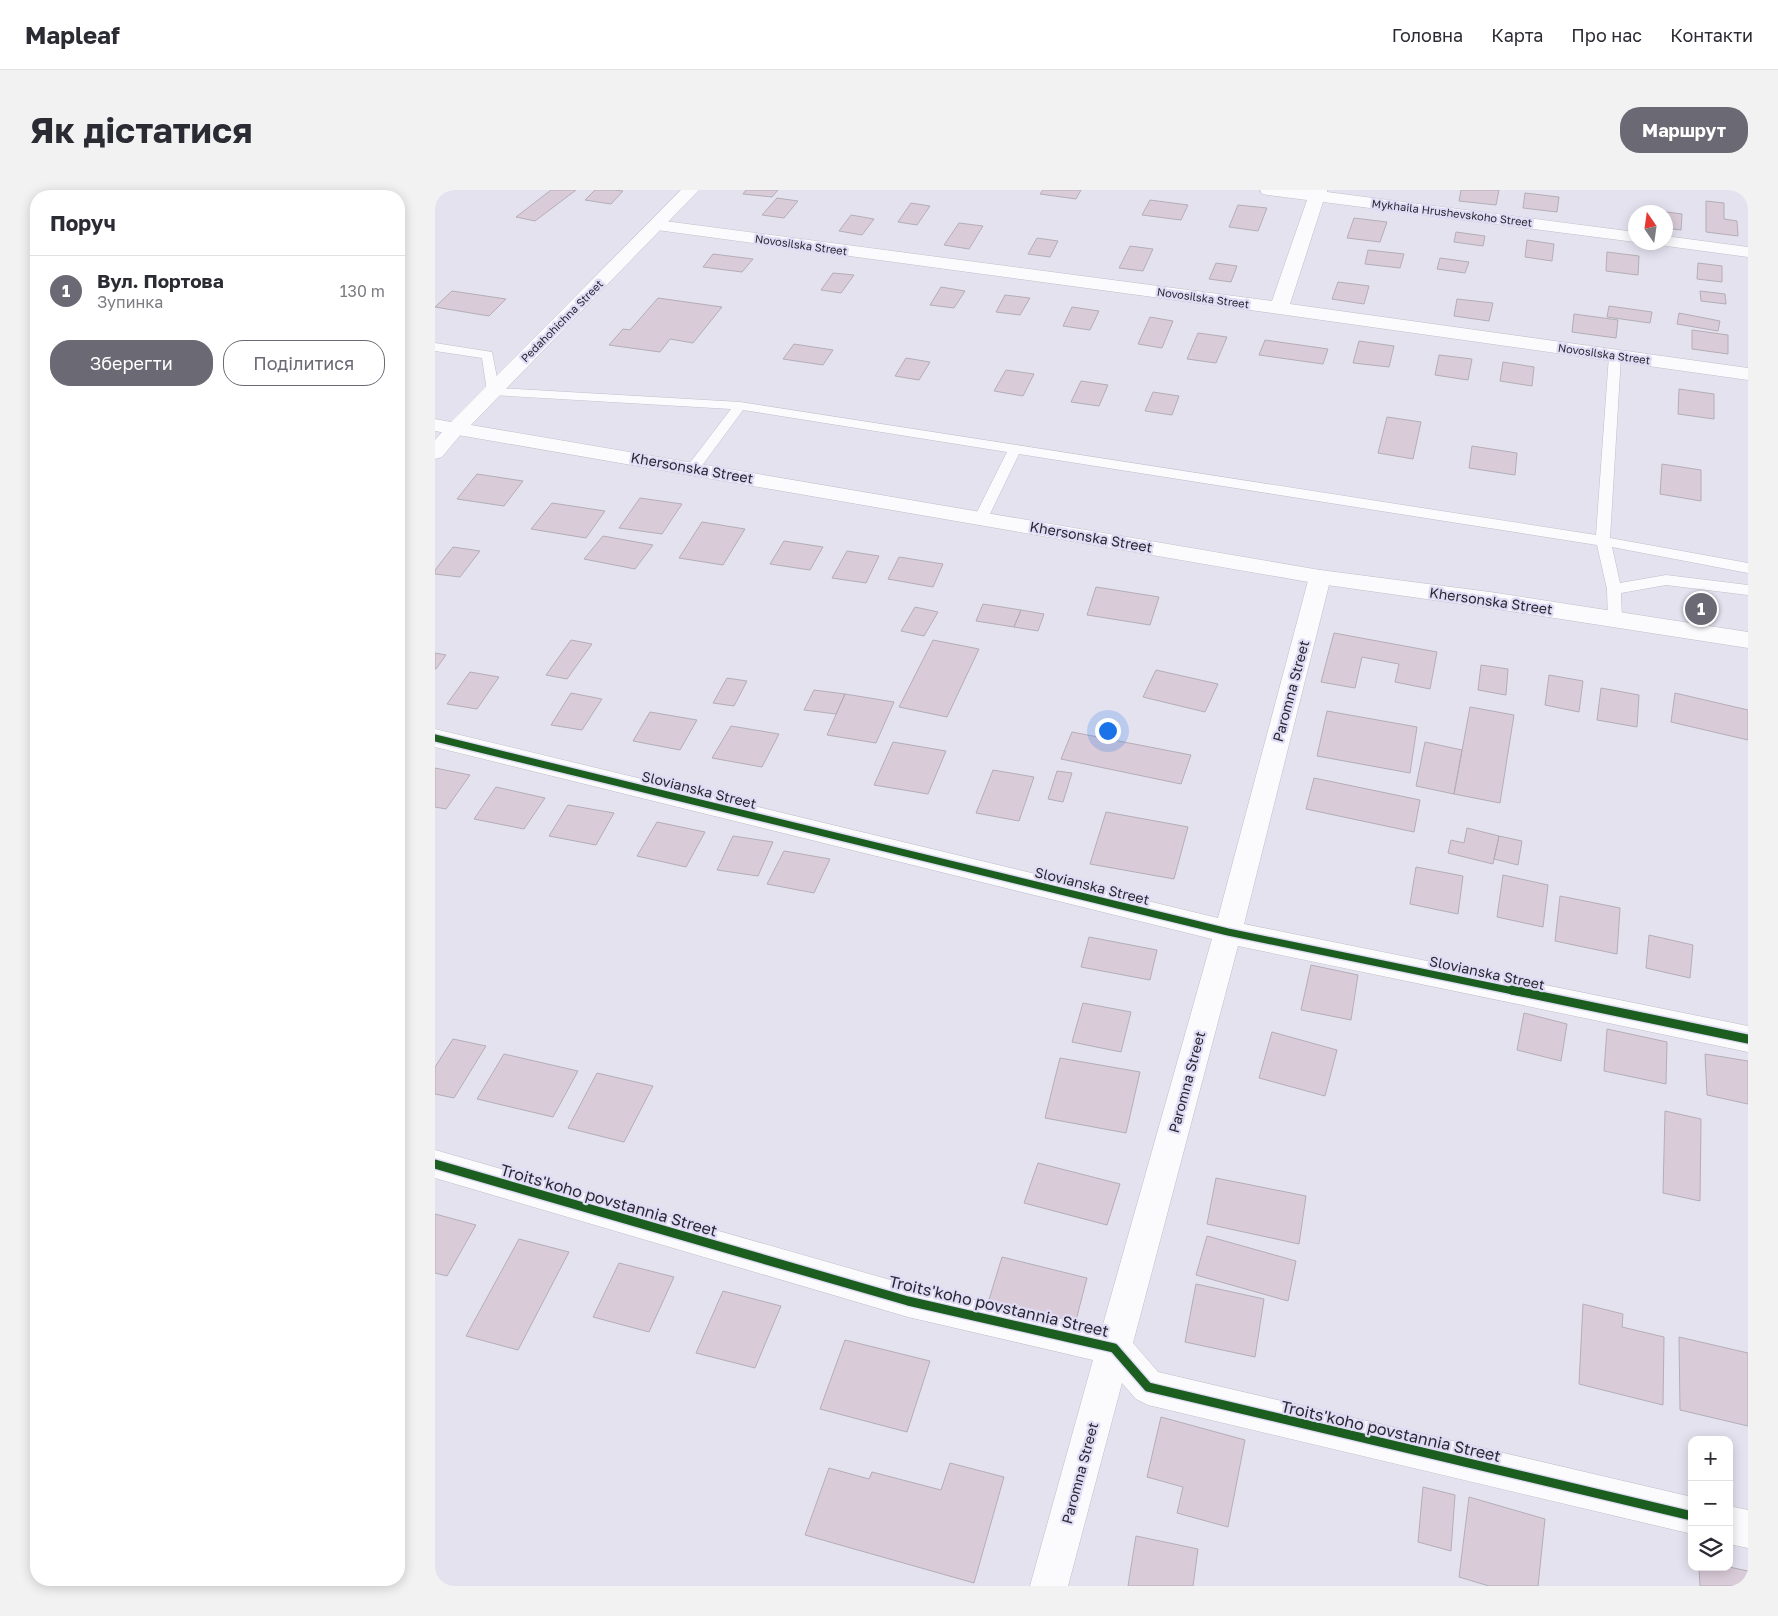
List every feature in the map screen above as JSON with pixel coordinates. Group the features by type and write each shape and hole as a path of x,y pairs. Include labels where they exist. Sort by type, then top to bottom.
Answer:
{"street":[{"name":"Pedahohichna Street","path":"435,453 457,427 691,190"},
{"name":"Mykhaila Hrushevskoho Street","path":"1268,190 1318,193 1628,236"},
{"path":"1279,308 1318,193"},
{"name":"Novosilska Street","path":"657,225 1279,308 1748,374"},
{"path":"1673,242 1748,252"},
{"name":"Khersonska Street","path":"435,425 457,427 1320,577 1491,600 1748,640"},
{"name":"Paromna Street","path":"1049,1586 1228,932 1320,577"},
{"name":"Slovianska Street","path":"435,738 1228,932 1748,1039"},
{"name":"Troits'koho povstannia Street","path":"435,1164 909,1301 1114,1348 1147,1387 1688,1515"},
{"path":"1733,1526 1748,1529"}],"lane":[{"path":"435,347 488,355 493,391 739,406 1603,541 1748,568"},
{"path":"1615,356 1603,541 1614,589 1615,620"},
{"path":"693,468 739,406"},
{"path":"981,518 1015,449"},
{"path":"1614,589 1666,580 1748,590"}],"building":[{"path":"551,190 576,190 535,221 516,217"},
{"path":"595,190 623,191 611,204 585,200"},
{"path":"746,190 778,190 772,197 743,194"},
{"path":"1043,190 1081,190 1076,199 1040,194"},
{"path":"1461,190 1499,190 1496,205 1459,201"},
{"path":"1525,193 1559,197 1557,212 1523,208"},
{"path":"777,198 798,201 784,218 762,215"},
{"path":"1150,200 1188,205 1181,220 1142,215"},
{"path":"1706,201 1724,203 1724,219 1737,221 1738,236 1706,232"},
{"path":"911,203 930,206 917,225 898,222"},
{"path":"1238,205 1267,208 1258,231 1229,227"},
{"path":"1673,213 1682,214 1681,230 1673,229"},
{"path":"851,215 874,219 862,235 839,231"},
{"path":"1354,218 1387,222 1380,242 1347,238"},
{"path":"959,223 983,226 969,249 944,245"},
{"path":"1456,232 1485,236 1483,246 1454,242"},
{"path":"1037,238 1058,241 1050,257 1028,254"},
{"path":"1527,240 1554,244 1552,261 1525,257"},
{"path":"1130,246 1153,249 1143,271 1119,268"},
{"path":"1368,250 1404,254 1400,268 1365,264"},
{"path":"1607,252 1639,256 1638,275 1606,271"},
{"path":"713,254 753,259 742,272 703,267"},
{"path":"1440,258 1469,262 1465,273 1437,269"},
{"path":"1216,263 1237,266 1231,282 1209,279"},
{"path":"1698,263 1722,266 1722,282 1697,279"},
{"path":"833,273 854,275 841,293 821,290"},
{"path":"1338,282 1369,286 1364,304 1332,299"},
{"path":"941,287 965,291 954,308 930,305"},
{"path":"452,291 506,299 489,316 435,307"},
{"path":"1700,291 1725,294 1726,304 1701,301"},
{"path":"1005,295 1030,298 1020,315 996,312"},
{"path":"658,298 722,307 693,343 670,339 660,352 609,345 623,329 630,330"},
{"path":"1457,299 1493,303 1489,321 1454,316"},
{"path":"1609,306 1652,312 1650,323 1607,317"},
{"path":"1072,307 1099,311 1090,330 1063,326"},
{"path":"1679,313 1720,321 1718,331 1677,324"},
{"path":"1574,314 1618,320 1616,338 1572,332"},
{"path":"1150,317 1173,321 1162,348 1138,344"},
{"path":"1692,330 1728,335 1728,354 1692,349"},
{"path":"1198,333 1227,337 1216,363 1187,359"},
{"path":"1265,340 1328,349 1323,364 1259,355"},
{"path":"1359,341 1394,346 1389,367 1353,363"},
{"path":"794,344 833,350 823,365 783,359"},
{"path":"1439,355 1472,359 1468,380 1435,375"},
{"path":"906,358 930,362 919,380 895,376"},
{"path":"1503,362 1534,367 1532,386 1500,381"},
{"path":"1006,370 1034,374 1023,396 994,391"},
{"path":"1081,381 1108,385 1099,406 1071,402"},
{"path":"1679,389 1714,394 1714,419 1678,414"},
{"path":"1153,392 1179,396 1172,415 1145,411"},
{"path":"1387,417 1421,422 1413,459 1378,453"},
{"path":"1472,446 1517,453 1515,475 1469,468"},
{"path":"1662,464 1701,470 1701,501 1660,494"},
{"path":"477,474 523,481 504,506 457,499"},
{"path":"640,498 682,504 662,534 619,528"},
{"path":"552,503 605,511 586,538 531,529"},
{"path":"702,522 745,529 723,565 679,558"},
{"path":"603,536 653,545 635,569 584,559"},
{"path":"784,541 823,547 810,570 770,564"},
{"path":"453,547 480,551 460,577 435,574 435,570"},
{"path":"847,551 879,556 866,583 832,578"},
{"path":"899,557 943,564 933,587 888,579"},
{"path":"1096,587 1159,597 1150,625 1087,615"},
{"path":"983,604 1021,610 1014,627 976,621"},
{"path":"915,607 938,612 924,636 901,631"},
{"path":"1021,610 1044,614 1038,631 1014,627"},
{"path":"1334,633 1437,652 1430,689 1395,682 1399,664 1362,657 1355,688 1321,682"},
{"path":"571,640 592,644 567,679 546,675"},
{"path":"933,640 979,649 947,717 899,707"},
{"path":"435,653 446,655 436,669 435,669"},
{"path":"1481,665 1508,669 1506,695 1478,690"},
{"path":"1156,670 1218,684 1205,712 1143,697"},
{"path":"470,672 499,677 477,709 447,704"},
{"path":"1549,675 1583,681 1579,712 1545,705"},
{"path":"727,678 747,681 734,706 713,703"},
{"path":"1601,688 1639,695 1637,727 1597,720"},
{"path":"814,690 845,694 836,714 804,710"},
{"path":"571,693 602,699 582,730 551,725"},
{"path":"1675,693 1748,710 1748,740 1671,722"},
{"path":"845,694 894,702 876,743 827,735"},
{"path":"1470,707 1514,715 1500,803 1454,794"},
{"path":"1327,711 1417,727 1410,773 1317,756"},
{"path":"650,712 697,720 680,750 633,741"},
{"path":"731,726 779,734 762,767 712,758"},
{"path":"1072,732 1191,755 1181,784 1061,759"},
{"path":"893,742 946,751 928,794 874,785"},
{"path":"1425,742 1462,750 1454,794 1416,786"},
{"path":"435,768 470,775 446,809 435,807"},
{"path":"993,770 1034,777 1019,821 976,813"},
{"path":"1057,771 1072,773 1063,802 1048,799"},
{"path":"1314,778 1420,800 1414,832 1306,809"},
{"path":"496,787 545,798 524,829 474,819"},
{"path":"568,805 614,813 596,845 549,836"},
{"path":"1106,812 1188,827 1174,879 1090,864"},
{"path":"657,822 705,832 686,867 637,856"},
{"path":"1467,828 1499,836 1493,864 1448,853 1451,840 1464,843"},
{"path":"733,836 773,842 758,876 717,870"},
{"path":"1499,836 1522,841 1518,865 1494,859"},
{"path":"784,851 830,859 814,893 767,884"},
{"path":"1416,867 1463,876 1458,914 1410,904"},
{"path":"1503,875 1548,885 1543,927 1497,917"},
{"path":"1560,896 1620,908 1617,954 1555,941"},
{"path":"1649,935 1693,945 1690,978 1646,968"},
{"path":"1089,937 1157,950 1150,980 1081,967"},
{"path":"1311,965 1358,975 1351,1020 1301,1010"},
{"path":"1083,1003 1131,1012 1121,1052 1072,1042"},
{"path":"1524,1013 1567,1024 1561,1061 1517,1050"},
{"path":"1607,1029 1667,1042 1666,1084 1604,1071"},
{"path":"1272,1032 1337,1050 1325,1096 1259,1078"},
{"path":"453,1039 486,1046 454,1098 435,1094 435,1067"},
{"path":"504,1054 578,1071 553,1117 477,1099"},
{"path":"1705,1054 1748,1061 1748,1104 1707,1095"},
{"path":"1060,1058 1140,1072 1126,1133 1045,1118"},
{"path":"597,1073 653,1086 624,1142 568,1128"},
{"path":"1665,1111 1701,1119 1700,1201 1663,1193"},
{"path":"1038,1163 1120,1184 1107,1225 1024,1203"},
{"path":"1216,1178 1306,1196 1299,1244 1207,1224"},
{"path":"435,1214 476,1225 447,1276 435,1273"},
{"path":"1207,1236 1296,1261 1288,1301 1196,1275"},
{"path":"519,1239 569,1252 518,1350 466,1336"},
{"path":"1002,1257 1087,1278 1075,1324 988,1303"},
{"path":"619,1263 674,1277 649,1332 593,1317"},
{"path":"1196,1284 1264,1299 1255,1357 1185,1342"},
{"path":"723,1291 781,1306 755,1368 696,1353"},
{"path":"1583,1304 1623,1314 1622,1327 1664,1337 1663,1405 1579,1384"},
{"path":"1679,1337 1748,1353 1748,1426 1680,1410"},
{"path":"845,1340 930,1361 907,1432 820,1409"},
{"path":"1161,1417 1245,1440 1228,1527 1177,1513 1183,1487 1147,1477"},
{"path":"950,1463 1004,1477 974,1583 805,1535 829,1468 869,1479 872,1472 941,1490"},
{"path":"1423,1487 1455,1495 1451,1551 1418,1542"},
{"path":"1469,1497 1545,1519 1538,1586 1489,1586 1459,1577"},
{"path":"1136,1536 1198,1549 1193,1586 1128,1586"},
{"path":"1733,1568 1748,1571 1748,1586 1700,1586 1699,1571 1733,1571"}],"cycle path":[{"path":"435,738 1228,932 1748,1039"},
{"path":"435,1164 908,1301 1114,1348 1148,1387 1688,1515"}],"place":[{"name":"Вул. Портова","path":"1701,609"}]}
